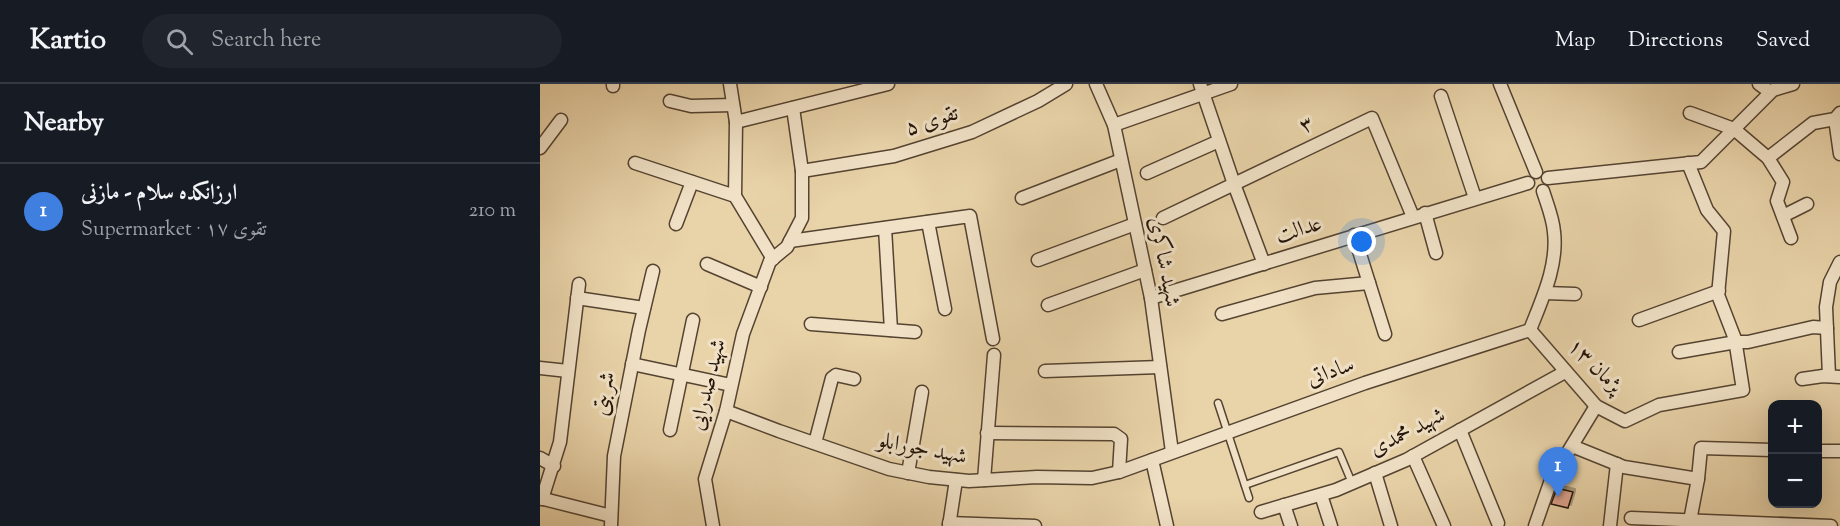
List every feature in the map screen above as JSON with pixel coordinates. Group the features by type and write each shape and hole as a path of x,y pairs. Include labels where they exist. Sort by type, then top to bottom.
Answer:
{"street":[{"path":"730,84 735,122 735,196 774,258"},
{"path":"735,122 888,84"},
{"name":"تقوی ۵","path":"802,171 894,156 972,132 1047,90 1066,84"},
{"name":"شهید شاکری","path":"1096,84 1113,124 1135,224 1150,298 1172,453"},
{"path":"1113,124 1202,89 1231,84"},
{"path":"1500,84 1536,172"},
{"path":"1759,84 1770,92"},
{"path":"1548,178 1547,188 1543,191 1534,191 1528,183 1529,178 1536,172 1541,172 1548,178 1701,162 1770,92 1793,84"},
{"path":"1202,89 1264,264"},
{"path":"1441,96 1475,198"},
{"path":"670,102 691,106 733,105"},
{"name":"شهید صدرایی","path":"713,526 705,479 726,411 743,334 770,261 787,247 802,218 802,171 793,108"},
{"path":"1690,113 1734,129 1768,158 1783,182 1777,201 1791,238"},
{"path":"1768,158 1813,123 1838,116 1840,154"},
{"name":"۳","path":"1163,218 1372,118 1413,217"},
{"path":"540,148 561,120"},
{"path":"1147,174 1219,141"},
{"path":"1022,198 1121,160"},
{"path":"635,163 735,196"},
{"path":"1688,163 1707,210 1724,231 1719,291 1726,320 1736,342"},
{"path":"676,224 692,182"},
{"name":"عدالت","path":"1150,298 1528,183"},
{"path":"1528,331 1545,292 1554,249 1554,231 1543,191"},
{"path":"1783,216 1807,204"},
{"path":"1425,213 1436,253"},
{"path":"790,241 970,216 993,339"},
{"path":"928,222 945,309"},
{"path":"1038,260 1135,224"},
{"path":"885,228 891,330"},
{"path":"1354,236 1385,334"},
{"path":"1802,379 1834,377 1827,328 1827,304 1830,282 1840,262"},
{"path":"707,264 761,286"},
{"path":"1048,304 1144,270"},
{"name":"شربتی","path":"611,521 614,456 653,271"},
{"path":"1222,314 1315,288 1369,283"},
{"path":"579,284 561,442 541,498 611,521"},
{"path":"1639,320 1719,291"},
{"path":"1545,292 1575,294"},
{"path":"577,298 644,308"},
{"path":"1827,304 1840,304"},
{"path":"670,430 693,320"},
{"path":"811,324 915,332"},
{"path":"1679,352 1748,342 1813,327 1827,328"},
{"name":"پژمان ۱۳","path":"1528,331 1596,406 1625,421 1659,405 1743,390 1736,342"},
{"name":"ساداتی","path":"1152,460 1365,383 1528,331"},
{"path":"984,480 994,355"},
{"path":"632,364 731,385"},
{"path":"1045,371 1160,367"},
{"path":"540,368 568,371"},
{"name":"شهید محمدی","path":"1261,512 1321,495 1413,456 1565,372"},
{"path":"815,443 832,378 836,375 854,379"},
{"path":"908,473 922,392"},
{"path":"1535,526 1551,480 1596,406"},
{"name":"شهید جورابلو","path":"726,411 889,469 956,480 1037,477 1092,478 1119,472 1152,460"},
{"path":"1460,430 1498,523"},
{"path":"987,433 1114,434 1121,438 1119,472"},
{"path":"1572,447 1617,464 1698,479"},
{"path":"1690,523 1701,448 1768,450"},
{"path":"1822,451 1840,452"},
{"path":"1413,456 1444,526"},
{"path":"540,458 554,466"},
{"path":"1152,460 1167,526"},
{"path":"1610,526 1617,464"},
{"path":"1375,473 1391,526"},
{"path":"956,480 949,525 1032,526"},
{"path":"1321,495 1331,526"},
{"path":"1284,506 1291,526"},
{"path":"1631,518 1690,523 1831,526"}],"lane":[{"path":"1218,404 1249,498"},
{"path":"1245,485 1339,452 1352,483"}],"building":[{"path":"1557,488 1573,492 1568,508 1551,504"}],"place":[{"name":"ارزانکده سلام - مازنی","path":"1558,497"}]}
